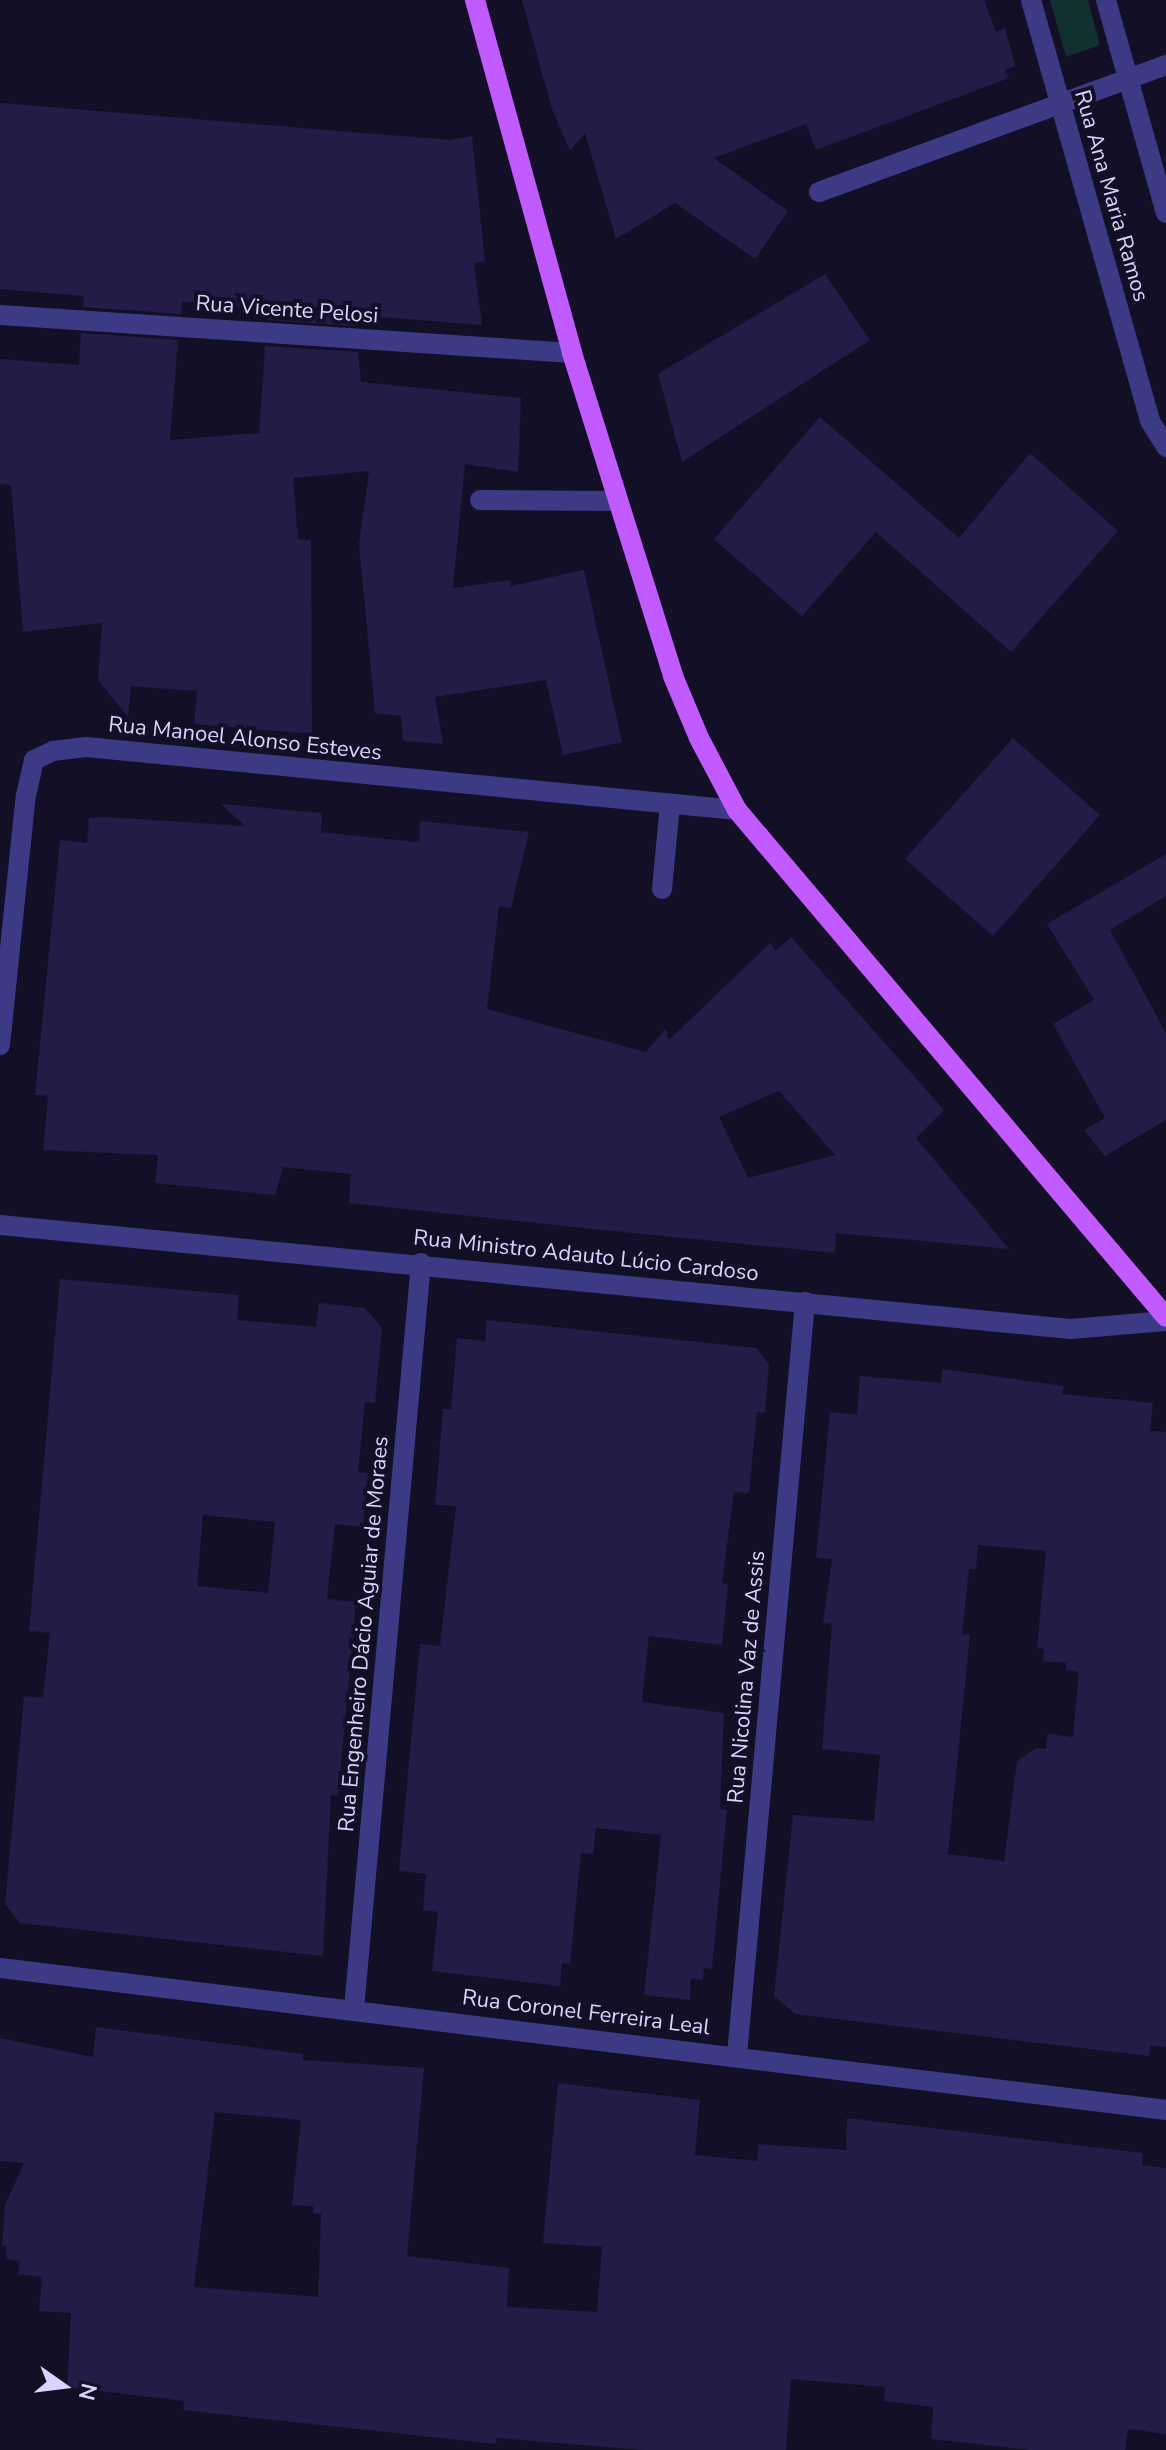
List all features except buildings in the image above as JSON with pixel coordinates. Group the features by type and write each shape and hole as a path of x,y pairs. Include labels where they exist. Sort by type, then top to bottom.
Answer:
{"main road":[{"path":"475,0 572,353 673,676 737,810 1166,1319"}],"street":[{"name":"Rua Ana Maria Ramos","path":"1031,0 1150,421 1166,447"},
{"path":"1106,0 1166,213"},
{"path":"819,192 1166,65"},
{"name":"Rua Vicente Pelosi","path":"0,315 572,353"},
{"path":"480,500 617,501"},
{"name":"Rua Manoel Alonso Esteves","path":"0,1045 26,795 34,760 53,751 86,747 737,810"},
{"path":"662,889 670,804"},
{"name":"Rua Ministro Adauto Lúcio Cardoso","path":"0,1225 421,1263 1071,1329 1166,1319"},
{"name":"Rua Engenheiro Dácio Aguiar de Moraes","path":"354,2009 421,1263"},
{"name":"Rua Nicolina Vaz de Assis","path":"737,2055 805,1302"},
{"name":"Rua Coronel Ferreira Leal","path":"0,1968 737,2055 1166,2110"}],"green space":[{"path":"1050,0 1088,0 1100,45 1066,57"}]}
